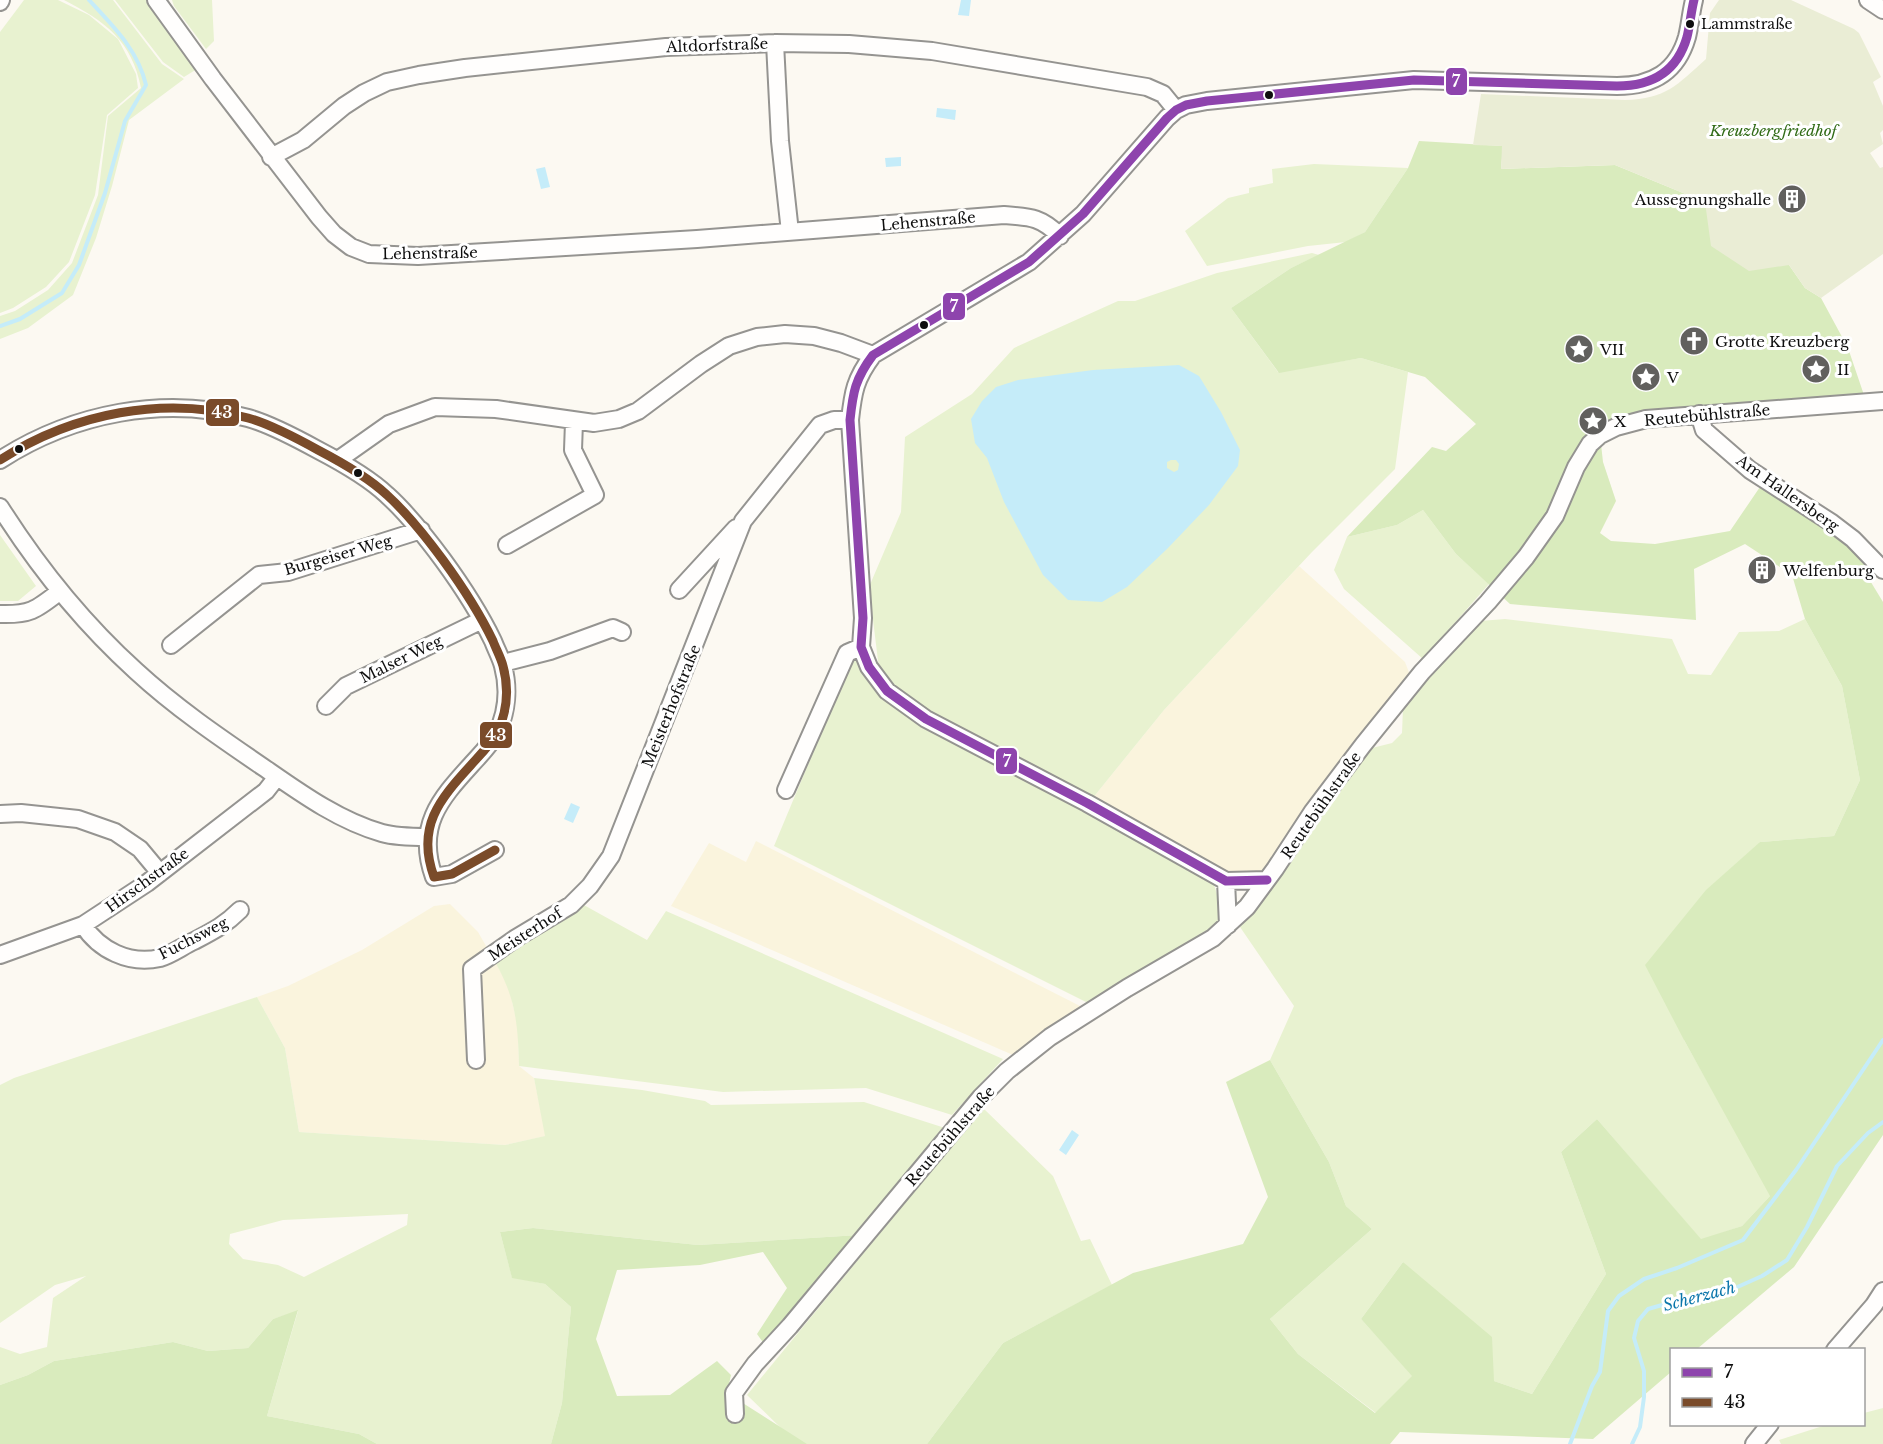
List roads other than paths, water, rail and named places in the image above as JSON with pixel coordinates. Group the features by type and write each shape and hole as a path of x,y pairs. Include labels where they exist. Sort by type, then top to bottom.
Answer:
{"street":[{"name":"Lehenstraße","path":"156,0 271,157 334,234 351,247 369,254 418,256 789,232 1004,215 1027,216 1047,222 1060,236"},
{"path":"1868,0 1883,10"},
{"path":"1268,880 1226,881 1087,803 926,719 887,692 869,667 861,647 863,618 850,420 853,391 860,372 873,355 1029,262 1083,214 1176,110 1198,102 1229,98 1414,80 1617,86 1638,84 1657,78 1668,71 1677,60 1687,36 1691,3"},
{"name":"Altdorfstraße","path":"271,157 303,140 344,106 364,93 387,82 419,75 556,57 666,46 774,43 849,44 932,51 1148,87 1163,94 1176,110"},
{"path":"774,43 789,232"},
{"path":"338,460 396,420 435,407 496,409 574,422 602,422 619,419 639,411 701,364 729,346 757,337 785,334 814,336 873,355"},
{"name":"Reutebühlstraße","path":"735,1414 734,1393 754,1364 790,1326 954,1127 1007,1071 1050,1036 1213,938 1247,907 1268,880 1313,811 1363,745 1422,672 1488,602 1526,557 1555,516 1576,467 1590,444 1600,435 1629,423 1699,414 1883,401"},
{"path":"0,460 59,429 82,422 135,410 177,407 210,410 250,418 338,460 386,493 421,530 456,577 482,620 503,663 507,683 506,703 497,733 440,803 427,837 427,858 434,877 452,874 495,850"},
{"name":"Am Hallersberg","path":"1699,414 1704,430 1750,470 1832,523 1853,539 1883,570"},
{"name":"Meisterhofstraße","path":"679,590 743,521 820,425 834,420 850,420"},
{"path":"507,546 595,495 573,450 574,422"},
{"path":"0,507 60,592 134,670 208,730 277,777 344,818 382,833 404,837 427,837"},
{"name":"Meisterhofstraße","path":"590,886 610,856 743,521"},
{"name":"Burgeiser Weg","path":"171,645 259,575 288,572 421,530"},
{"path":"0,614 19,615 35,610 60,592"},
{"name":"Malser Weg","path":"326,706 346,686 482,620"},
{"path":"503,663 550,651 613,628 622,632"},
{"path":"786,790 847,652 861,647"},
{"name":"Hirschstraße","path":"0,955 83,925 147,883 266,791 277,777"},
{"path":"0,814 21,813 78,819 115,832 140,849 160,873"},
{"path":"1226,881 1228,925"},
{"name":"Meisterhof","path":"476,1060 472,969 516,938 571,905 590,886"},
{"name":"Fuchsweg","path":"83,925 91,938 112,953 135,959 161,958 228,923 240,910"},
{"path":"1837,1348 1874,1305 1883,1291"},
{"path":"1754,1444 1769,1426"}],"water":[{"path":"961,0 971,0 969,16 958,15"},
{"path":"937,108 956,110 955,120 936,117"},
{"path":"901,157 901,166 886,167 885,158"},
{"path":"545,167 550,187 541,189 536,169"},
{"path":"1179,365 1199,376 1240,450 1238,466 1209,505 1127,587 1102,602 1068,600 1043,575 1004,502 987,458 975,443 971,419 982,401 996,387 1018,380 1093,370","holes":["1176,460 1179,464 1178,470 1174,472 1167,468 1167,462"]},
{"path":"571,803 580,807 573,823 564,819"},
{"path":"1072,1130 1079,1135 1066,1155 1059,1150"}],"waterway":[{"path":"0,326 20,319 62,293 79,265 105,193 125,121 146,85 131,50 89,0"},
{"path":"1570,1444 1592,1386 1600,1372 1608,1311 1619,1296 1644,1279 1677,1268 1743,1240 1796,1170 1883,1040"},
{"name":"Scherzach","path":"1632,1444 1640,1427 1644,1397 1644,1371 1634,1338 1638,1321 1648,1309 1708,1292 1733,1289 1762,1276 1787,1260 1807,1227 1837,1166 1868,1133 1883,1122"}],"place":[{"name":"Lammstraße","path":"1690,24"},
{"name":"Aussegnungshalle","path":"1792,199"},
{"name":"Grotte Kreuzberg","path":"1694,341"},
{"name":"VII","path":"1579,349"},
{"name":"II","path":"1816,369"},
{"name":"V","path":"1646,377"},
{"name":"X","path":"1593,421"},
{"name":"Welfenburg","path":"1762,570"}],"park label":[{"name":"Kreuzbergfriedhof","path":"1773,130"}]}
